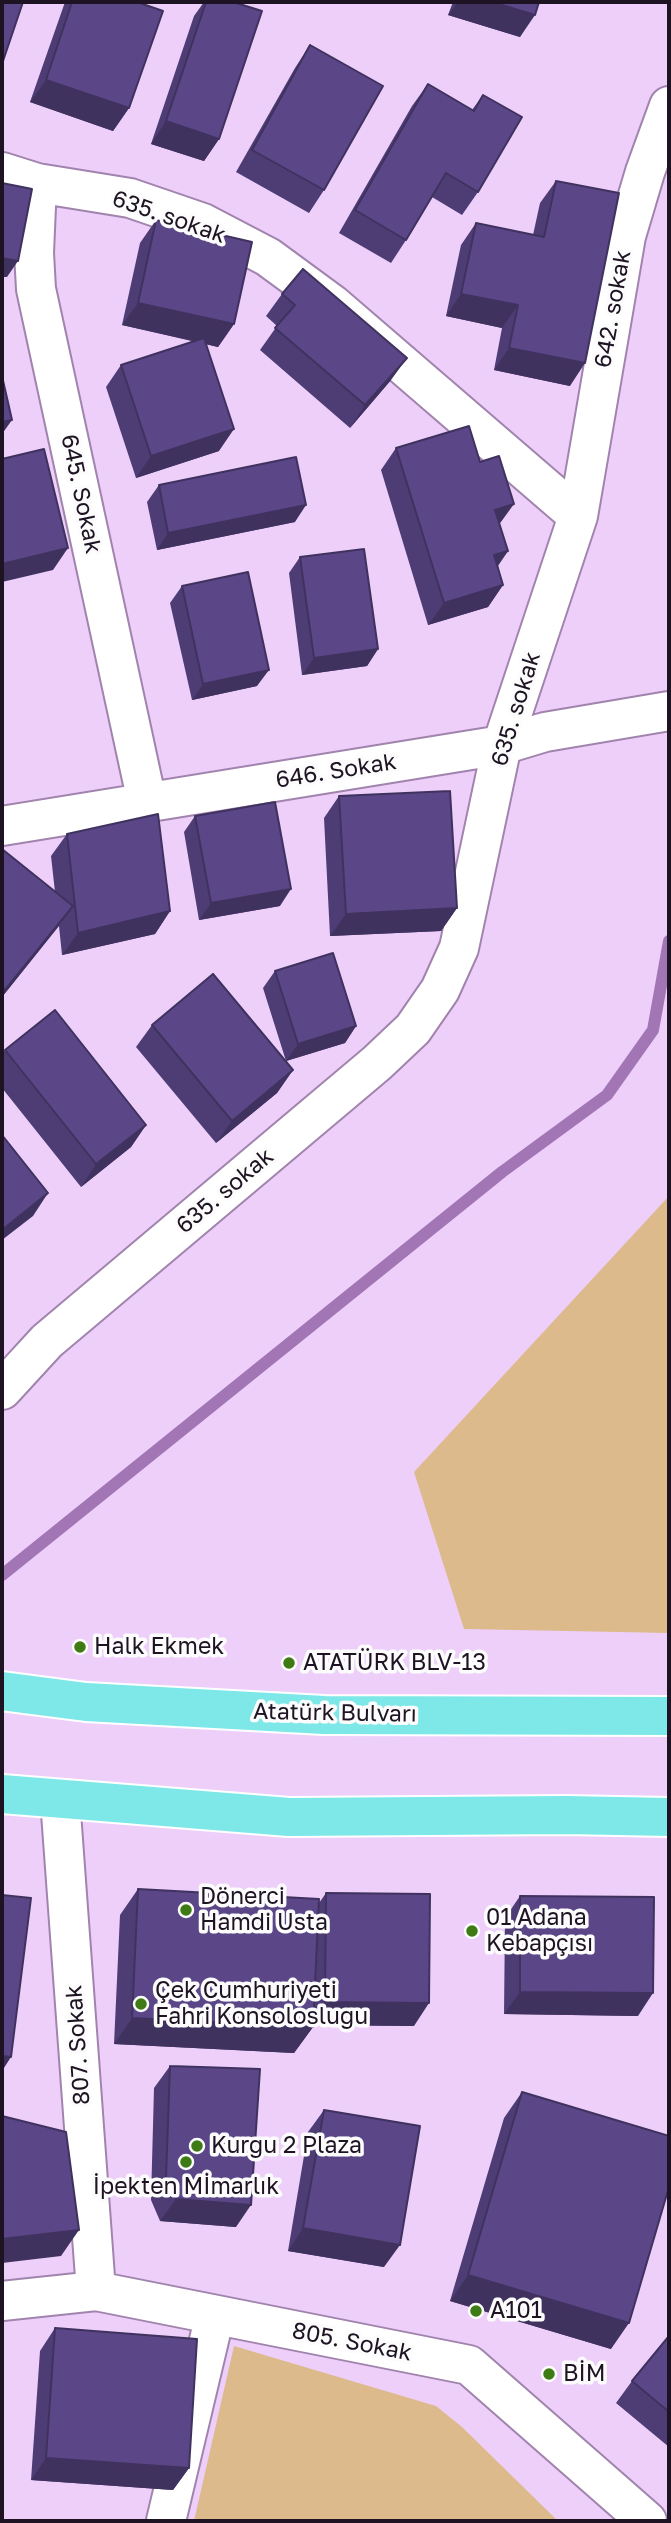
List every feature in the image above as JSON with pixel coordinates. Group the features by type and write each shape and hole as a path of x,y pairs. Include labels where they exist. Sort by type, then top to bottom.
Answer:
{"main road":[{"name":"Atatürk Bulvarı","path":"2,1691 86,1702 324,1714 669,1716"},
{"path":"2,1794 289,1817 669,1817"}],"street":[{"name":"642. sokak","path":"578,516 626,236 669,106"},
{"name":"635. sokak","path":"2,172 37,183 130,198 203,223 268,257 332,304 578,516 502,745 459,948 440,990 413,1029 377,1063 47,1341 3,1387"},
{"name":"645. Sokak","path":"37,183 34,254 36,289 147,802"},
{"name":"646. Sokak","path":"2,826 502,745 545,732 669,711"},
{"name":"807. Sokak","path":"60,1799 96,2291"},
{"name":"805. Sokak","path":"2,2301 96,2291 469,2365 647,2521"},
{"path":"166,2521 215,2315"}],"shaded area":[{"path":"669,1196 669,1633 464,1629 414,1472"},
{"path":"234,2346 436,2406 462,2427 558,2521 194,2521"}],"building":[{"path":"2,2 23,2 2,64"},
{"path":"72,2 137,2 163,11 129,108 46,80"},
{"path":"206,2 233,2 262,11 219,139 166,121"},
{"path":"492,2 539,2 535,15"},
{"path":"310,45 383,86 324,190 252,150"},
{"path":"428,84 474,111 483,95 522,117 478,192 446,173 406,240 355,210"},
{"path":"556,181 619,193 585,363 509,348 518,305 461,294 476,223 544,237"},
{"path":"2,183 32,189 18,261 2,258"},
{"path":"156,220 252,242 234,324 138,303"},
{"path":"303,269 407,358 365,405 275,328 295,305 282,294"},
{"path":"204,338 234,429 151,456 121,365"},
{"path":"2,376 12,420 2,422"},
{"path":"469,426 480,462 499,456 514,504 495,510 508,551 494,555 503,585 444,603 396,448"},
{"path":"44,449 68,548 2,564 2,459"},
{"path":"296,457 306,505 168,533 159,485"},
{"path":"364,549 378,649 314,658 300,557"},
{"path":"248,572 269,670 203,684 182,586"},
{"path":"450,791 457,908 346,914 339,796"},
{"path":"275,802 291,889 211,903 195,816"},
{"path":"158,814 170,911 78,933 67,834"},
{"path":"2,849 73,906 5,990 2,987"},
{"path":"333,953 356,1026 298,1044 275,971"},
{"path":"213,974 293,1070 232,1121 152,1025"},
{"path":"55,1010 146,1125 96,1164 5,1050"},
{"path":"2,1135 48,1193 2,1230"},
{"path":"138,1889 319,1899 313,2027 132,2018"},
{"path":"326,1893 430,1894 429,2003 325,2002"},
{"path":"2,1895 31,1898 11,2057 2,2056"},
{"path":"520,1896 654,1897 653,1993 520,1992"},
{"name":"Kurgu 2 Plaza","path":"170,2066 260,2069 251,2205 176,2199 166,2178"},
{"path":"522,2092 669,2136 669,2187 629,2323 468,2275"},
{"path":"324,2110 420,2126 400,2245 303,2228"},
{"path":"2,2116 66,2132 79,2230 2,2239"},
{"path":"55,2328 197,2339 189,2468 46,2458"},
{"path":"669,2336 669,2412 632,2381"}],"waterway":[{"path":"2,1575 502,1172 607,1095 653,1030 669,941"}],"place":[{"name":"Halk Ekmek","path":"80,1647"},
{"name":"ATATÜRK BLV-13","path":"289,1663"},
{"name":"Dönerci Hamdi Usta","path":"186,1910"},
{"name":"01 Adana Kebapçısı","path":"472,1931"},
{"name":"Çek Cumhuriyeti Fahri Konsolosluğu","path":"141,2004"},
{"name":"Kurgu 2 Plaza","path":"197,2146"},
{"name":"İpekten Mİmarlık","path":"186,2162"},
{"name":"A101","path":"476,2311"},
{"name":"BİM","path":"549,2374"}]}
